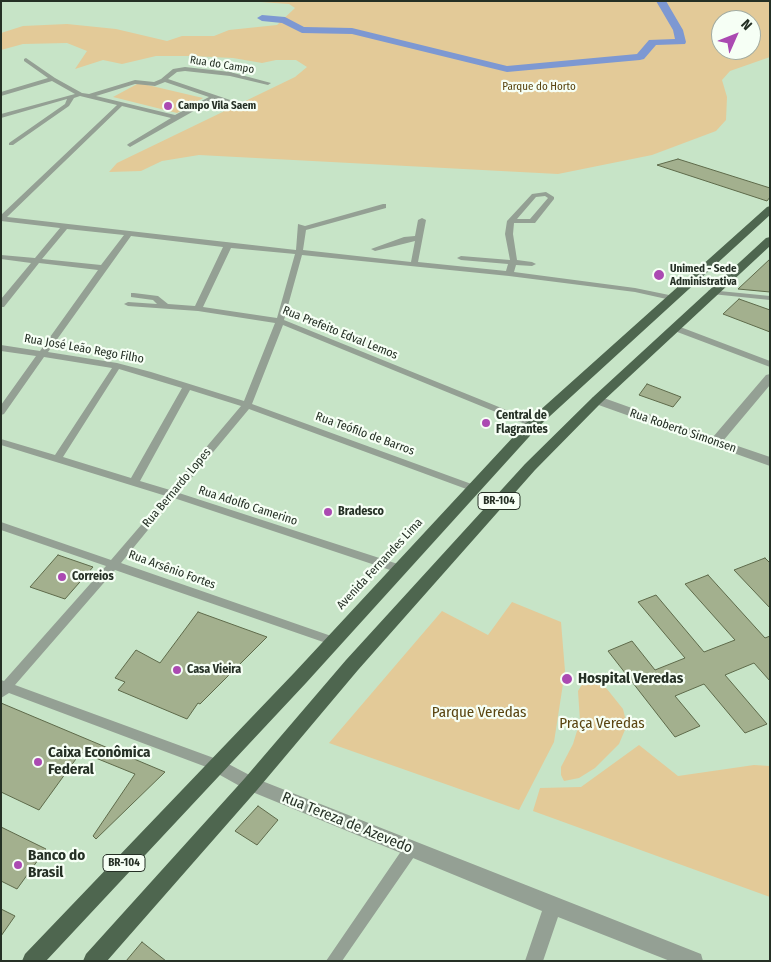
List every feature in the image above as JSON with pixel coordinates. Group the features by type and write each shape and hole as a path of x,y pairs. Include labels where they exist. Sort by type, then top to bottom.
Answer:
{"highway":[{"name":"Avenida Fernandes Lima","path":"32,961 217,766 533,424 770,209"},
{"name":"BR-104","path":"93,961 251,784 408,602 530,467 597,400 770,240"}],"street":[{"path":"26,60 52,79 80,94 176,117"},
{"name":"Rua do Campo","path":"164,80 174,71 185,69 222,73 268,83"},
{"path":"1,94 52,79"},
{"path":"89,96 135,82 155,84 164,80 230,101"},
{"path":"1,116 80,94"},
{"path":"130,146 176,117 214,97"},
{"path":"11,144 67,105 71,101 70,98"},
{"path":"1,219 120,104"},
{"path":"509,274 514,257 509,234 511,221 534,195 546,194 551,197 552,200 532,221 511,221"},
{"name":"Rua Bernardo Lopes","path":"3,689 114,564 247,405 280,321 299,252 302,227 383,206"},
{"path":"1,219 509,274 635,290 671,298"},
{"path":"414,264 422,220"},
{"path":"2,302 65,226"},
{"path":"1,412 130,233"},
{"path":"375,249 407,238 418,238"},
{"path":"198,309 228,245"},
{"path":"1,257 103,268"},
{"path":"461,258 532,264"},
{"path":"712,292 770,298"},
{"path":"134,295 156,298 166,307"},
{"name":"Rua Prefeito Edval Lemos","path":"128,304 198,309 280,321 533,424"},
{"path":"675,328 770,364"},
{"name":"Rua José Leão Rego Filho","path":"1,348 118,366 247,405"},
{"path":"57,459 118,366"},
{"path":"716,442 770,377"},
{"path":"134,482 188,386"},
{"name":"Rua Roberto Simonsen","path":"597,400 770,462"},
{"name":"Rua Teófilo de Barros","path":"247,405 473,488"},
{"name":"Rua Adolfo Camerino","path":"1,442 172,494 400,569"},
{"name":"Rua Arsênio Fortes","path":"1,526 333,641"},
{"name":"Rua Tereza de Azevedo","path":"3,689 217,766 251,784 694,961"},
{"path":"333,961 411,849"},
{"path":"534,961 553,906"}],"green space":[{"name":"Parque do Horto","path":"247,1 770,1 770,57 730,71 722,80 727,97 726,120 716,131 652,155 558,174 199,155 162,161 141,171 109,172 117,163 295,77 307,67 296,60 276,60 262,63 233,58 156,56 122,64 103,60 75,69 87,51 67,43 23,44 1,50 1,33 23,26 67,24 116,29 167,41 182,36 214,36 229,30 277,25 295,8 289,4"},
{"name":"Campo Vila Saem","path":"139,83 203,98 177,113 113,97"},
{"name":"Parque Veredas","path":"512,602 561,622 565,671 554,742 519,810 329,743 442,611 488,635"},
{"name":"Praça Veredas","path":"584,681 598,683 607,689 623,709 627,725 619,744 595,768 579,778 564,781 561,775 561,767 573,744 580,721 578,691"},
{"path":"639,745 678,776 754,765 770,766 770,897 533,811 540,788 581,787"}],"building":[{"path":"678,159 770,188 770,197 767,201 657,165"},
{"path":"770,259 770,292 738,289"},
{"path":"739,299 770,310 770,332 723,314"},
{"path":"647,384 681,397 673,407 639,395"},
{"name":"Correios","path":"58,555 93,567 65,599 30,587"},
{"path":"765,558 770,563 770,608 734,570"},
{"name":"Hospital Veredas","path":"708,575 765,638 770,636 770,681 754,663 725,675 767,724 745,733 704,684 675,696 700,726 675,737 608,651 632,641 655,670 685,658 638,602 656,595 704,652 735,640 685,584"},
{"name":"Casa Vieira","path":"198,612 267,637 200,704 198,703 187,719 118,690 125,682 115,678 136,650 160,663"},
{"name":"Caixa Econômica Federal","path":"1,703 165,772 96,839 93,836 135,774 81,752 39,810 1,792"},
{"path":"258,806 278,820 257,845 235,831"},
{"name":"Banco do Brasil","path":"1,827 46,849 17,889 1,881"},
{"path":"1,909 15,916 1,936"},
{"path":"142,942 152,950 166,961 126,961"}],"waterway":[{"path":"262,18 285,20 302,30 352,31 507,69 640,57 653,42 681,42 678,30 661,1"}],"place":[{"name":"Campo Vila Saem","path":"168,106"},
{"name":"Unimed - Sede Administrativa","path":"659,275"},
{"name":"Central de Flagrantes","path":"486,423"},
{"name":"Bradesco","path":"328,512"},
{"name":"Correios","path":"62,577"},
{"name":"Casa Vieira","path":"177,670"},
{"name":"Hospital Veredas","path":"567,679"},
{"name":"Caixa Econômica Federal","path":"38,762"},
{"name":"Banco do Brasil","path":"18,865"}]}
